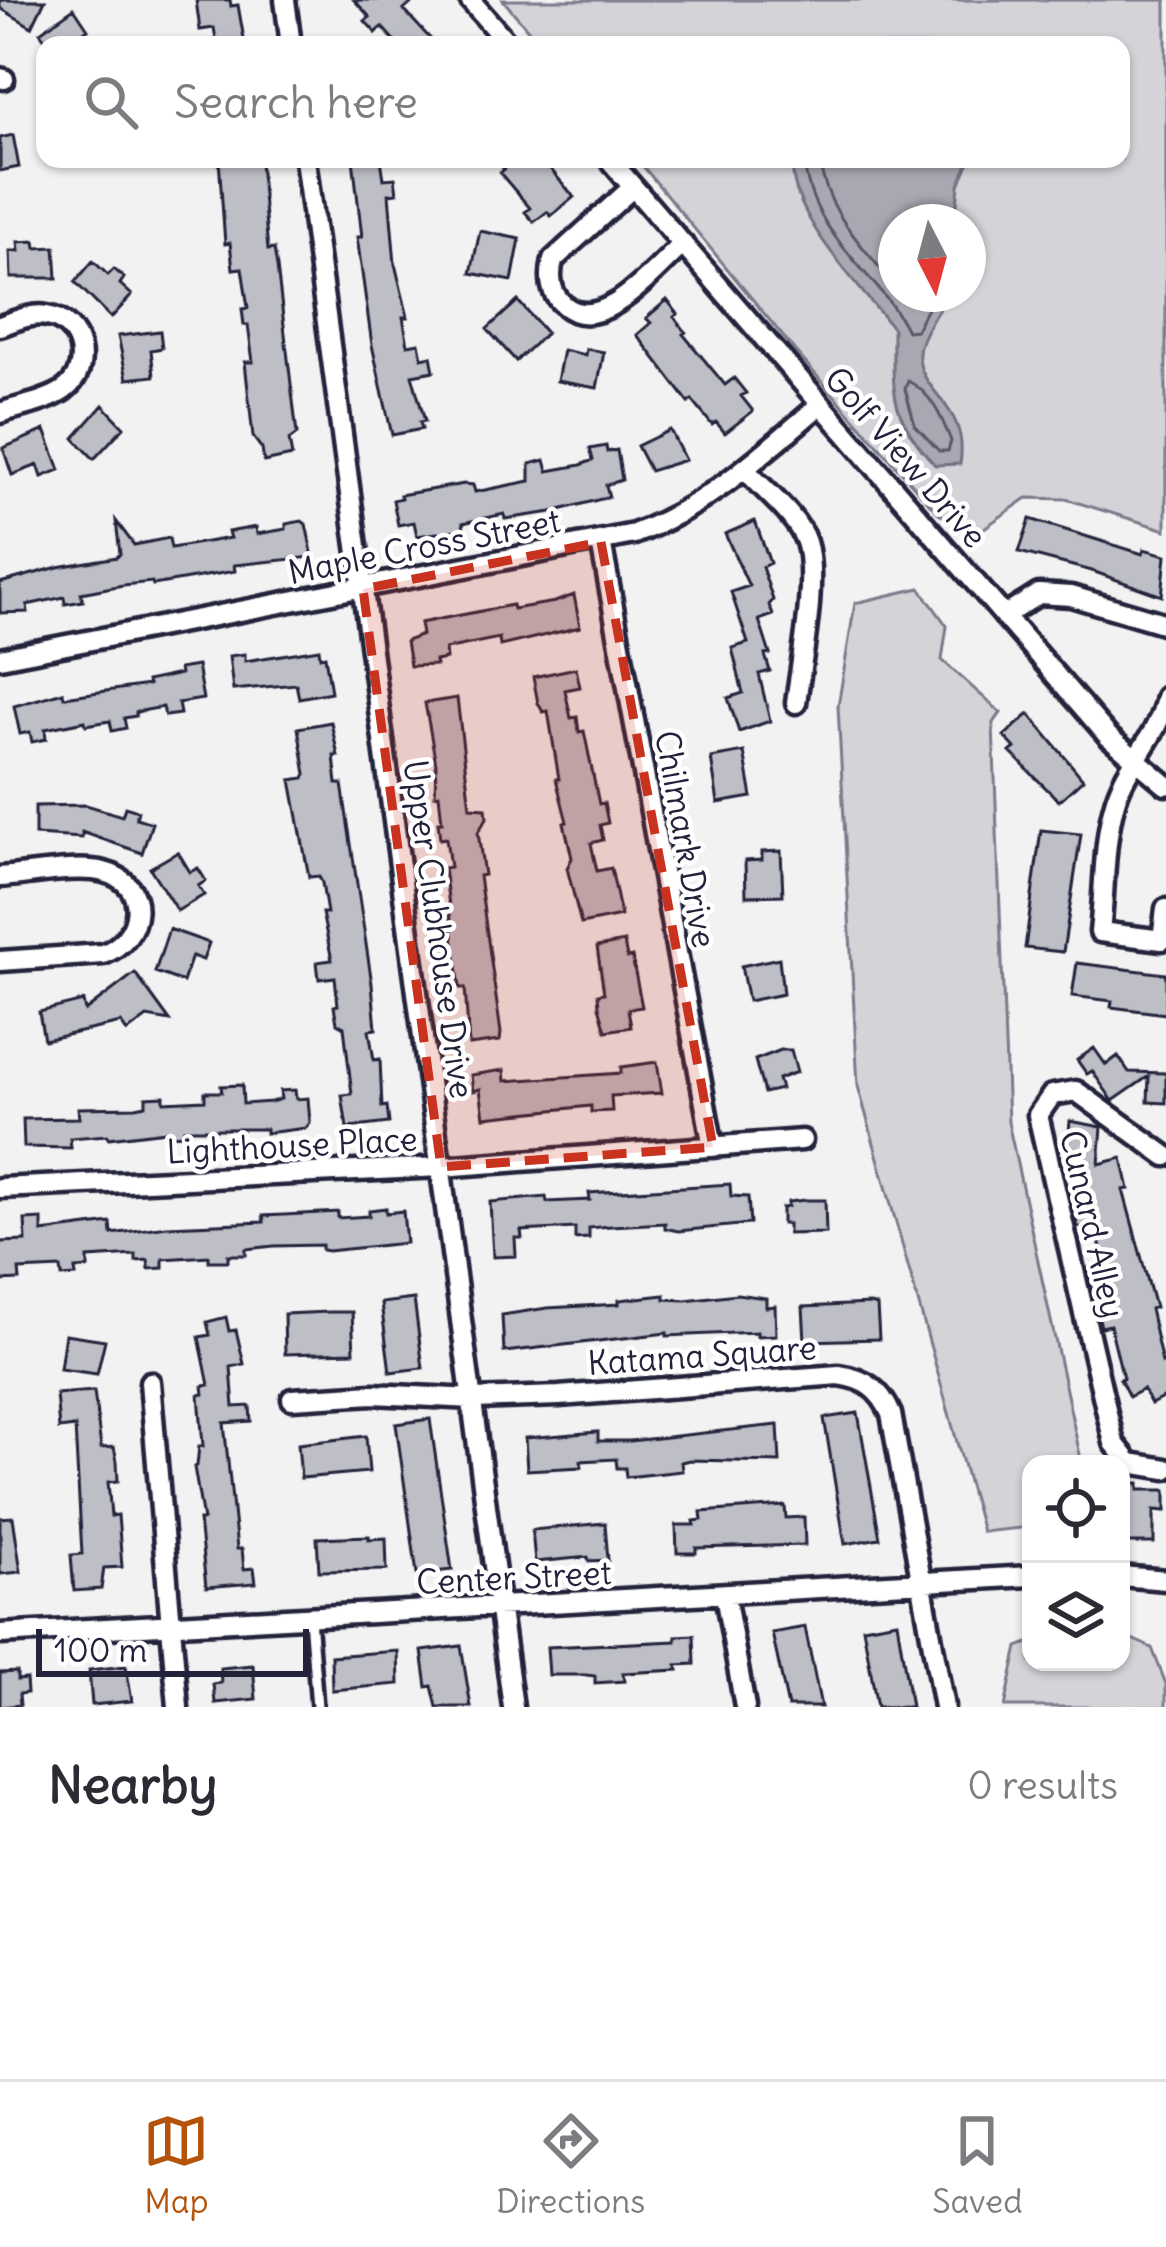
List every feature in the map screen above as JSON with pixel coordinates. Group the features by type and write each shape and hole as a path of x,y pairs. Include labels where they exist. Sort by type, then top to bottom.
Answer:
{"street":[{"path":"285,0 290,36"},
{"path":"470,0 501,36"},
{"name":"Upper Clubhouse Drive","path":"306,168 513,1707"},
{"name":"Golf View Drive","path":"616,168 1004,616 1134,760 1166,785"},
{"path":"633,187 553,260 551,284 563,305 585,315 609,310 683,244"},
{"path":"0,326 28,316 53,316 73,331 82,354 68,388 0,412"},
{"name":"Maple Cross Street","path":"0,658 601,542 671,520 700,504 820,404"},
{"path":"745,469 807,543 810,573 796,703"},
{"name":"Chilmark Drive","path":"601,542 713,1147"},
{"path":"1004,616 1040,594 1071,596 1166,624"},
{"path":"1166,697 1151,740 1134,760 1114,803 1100,932 1162,940 1166,909"},
{"path":"0,877 106,872 127,885 137,908 132,932 115,950 0,961"},
{"name":"Cunard Alley","path":"1166,1156 1076,1091 1052,1095 1038,1115 1114,1443 1130,1463 1166,1469"},
{"name":"Lighthouse Place","path":"0,1188 441,1167 802,1140"},
{"name":"Katama Square","path":"474,1399 839,1375 860,1378 884,1400 891,1414 921,1582"},
{"path":"150,1382 178,1707"},
{"path":"292,1400 373,1394 474,1399"},
{"name":"Center Street","path":"0,1634 1022,1576"},
{"path":"1130,1577 1166,1580"},
{"path":"921,1582 944,1707"},
{"path":"724,1595 745,1707"}],"lane":[{"path":"310,1617 317,1707"}],"highlighted area":[{"path":"601,542 713,1147 441,1167 363,589"}],"shaded area":[{"path":"503,0 1166,0 1166,530 1066,499 1027,498 970,538 935,510 795,351 644,168 1130,168 1130,36 533,36"},
{"path":"920,588 947,626 942,660 1001,713 993,724 1008,1122 1080,1455 1022,1455 1022,1528 982,1532 858,1086 838,706 855,603"},
{"path":"1130,1638 1152,1648 1166,1684 1166,1707 1005,1707 1022,1645 1022,1671 1130,1671"}],"water":[{"path":"793,168 966,168 957,204 878,204 878,311 829,249 801,202"},
{"path":"879,312 937,312 920,346 921,367 958,427 960,464 935,465 901,417 894,388 893,329"}],"building":[{"path":"0,0 45,0 32,27 0,8"},
{"path":"196,0 230,0 231,6 238,5 243,36 215,36 214,28 200,30"},
{"path":"354,0 415,0 404,10 428,36 390,36 382,27 376,33 365,21 370,17"},
{"path":"74,8 88,29 82,36 43,36 40,32"},
{"path":"13,135 19,167 0,171 0,138"},
{"path":"220,168 261,168 268,250 274,249 277,267 297,434 289,440 292,456 264,462 253,437 245,362 253,362 242,309 248,308 242,268 233,269 230,243 225,244"},
{"path":"354,168 382,168 384,179 395,178 397,193 389,194 408,345 419,343 422,358 431,356 434,371 412,375 425,421 420,422 422,429 392,435 372,345 357,237 362,237"},
{"path":"550,168 574,197 551,216 547,212 534,222 525,212 530,208 500,173"},
{"path":"480,231 520,239 512,281 471,273"},
{"path":"35,241 36,248 55,247 57,278 11,278 10,251 19,251 18,242"},
{"path":"93,261 108,275 114,269 124,278 120,284 132,295 111,318 75,282"},
{"path":"667,300 678,314 674,317 683,334 725,385 734,378 746,393 741,396 753,411 725,433 692,400 689,403 637,335 651,323 646,318"},
{"path":"518,301 546,333 516,361 487,329"},
{"path":"160,331 162,348 151,350 154,376 127,379 118,336"},
{"path":"586,349 604,352 597,388 557,381 563,350 585,355"},
{"path":"103,405 124,427 94,459 74,438"},
{"path":"45,430 60,470 42,477 38,465 12,475 3,448"},
{"path":"670,430 685,460 650,471 637,446"},
{"path":"606,446 607,452 617,450 622,480 606,485 609,497 552,512 505,519 504,514 463,523 464,529 417,536 414,522 398,525 393,500 400,495 464,484 473,485 475,492 530,481 530,464 545,460 548,471 581,465 593,460 590,449"},
{"path":"1030,519 1143,554 1144,549 1166,555 1162,596 1019,552"},
{"path":"116,521 134,545 169,538 171,548 230,538 228,532 256,527 257,534 286,529 286,524 302,521 313,557 234,565 235,571 153,585 123,585 81,593 83,601 65,604 64,597 27,605 28,612 0,613 0,583 117,557"},
{"path":"755,521 770,563 762,567 773,600 769,605 773,615 759,620 770,654 765,655 770,671 759,674 770,721 739,732 728,698 743,693 732,648 748,643 731,592 749,586 725,534"},
{"path":"574,595 580,627 500,646 499,638 445,649 446,659 435,661 436,665 410,666 406,641 422,635 420,623"},
{"path":"319,649 320,657 325,656 331,692 299,698 296,684 233,690 229,656 245,654 245,661"},
{"path":"197,666 203,699 178,703 180,714 165,716 163,707 136,712 124,718 126,728 112,731 110,721 86,725 85,721 45,729 46,739 32,742 30,732 20,734 14,706 63,692 64,697 148,685 147,681"},
{"path":"576,668 580,687 565,690 571,718 577,717 579,732 584,731 599,804 604,803 608,823 600,825 603,840 591,843 597,871 611,868 621,916 581,924 567,868 572,858 548,711 543,712 538,703 533,677"},
{"path":"457,698 470,807 486,808 487,818 478,832 484,875 479,876 501,1033 500,1041 469,1045 465,988 460,988 444,868 450,867 446,838 440,839 436,764 425,703"},
{"path":"1029,714 1083,779 1059,801 1010,752 1015,748 1004,736"},
{"path":"331,722 338,756 334,756 337,784 342,784 372,984 376,1029 369,1030 374,1060 380,1059 382,1107 387,1106 389,1123 347,1128 342,1095 352,1094 344,1027 337,1023 334,1006 338,1005 335,977 319,979 317,962 332,960 322,913 327,913 319,876 309,877 291,780 306,774 298,728"},
{"path":"744,752 752,797 718,803 711,758"},
{"path":"86,805 122,816 125,807 138,811 136,818 152,823 142,853 82,832 82,838 35,835 35,806"},
{"path":"1041,830 1081,834 1063,952 1025,948"},
{"path":"781,851 783,895 746,896 745,861 762,860 762,852"},
{"path":"178,852 190,872 198,868 206,881 198,886 204,895 177,911 150,868"},
{"path":"169,929 209,943 203,960 192,956 183,982 155,972"},
{"path":"624,942 627,958 632,957 642,1007 628,1009 631,1027 606,1031 599,1007 598,994 604,993 597,947"},
{"path":"779,958 783,994 748,1001 741,966"},
{"path":"1077,963 1166,974 1166,1014 1072,996"},
{"path":"135,973 170,1021 147,1017 127,1032 121,1023 44,1040 39,1012 83,1001 85,1011"},
{"path":"1094,1048 1106,1065 1118,1056 1129,1072 1166,1073 1166,1103 1148,1102 1149,1076 1113,1101 1092,1071 1087,1074 1077,1060"},
{"path":"791,1050 797,1072 778,1079 781,1089 764,1093 755,1060"},
{"path":"657,1062 662,1093 611,1096 612,1111 591,1112 591,1106 484,1117 480,1089 473,1091 471,1075 504,1070 505,1081 621,1073 621,1067"},
{"path":"242,1085 243,1104 271,1102 281,1099 280,1091 295,1090 296,1099 308,1098 310,1123 306,1128 266,1133 266,1129 184,1129 184,1134 166,1135 166,1131 70,1138 71,1148 24,1147 23,1119 79,1118 78,1108 136,1107 146,1105 146,1097 164,1096 164,1102 205,1100 205,1092"},
{"path":"1070,1121 1102,1127 1099,1164 1122,1158 1129,1189 1123,1190 1155,1307 1150,1309 1162,1363 1166,1361 1166,1396 1151,1404 1143,1389 1129,1397 1120,1379 1110,1325 1101,1327 1087,1268 1104,1264 1097,1230 1078,1227 1073,1207 1080,1206 1067,1157"},
{"path":"730,1184 731,1196 748,1197 750,1224 678,1231 665,1228 665,1223 611,1226 589,1228 589,1238 575,1239 575,1228 521,1231 522,1238 515,1238 516,1256 493,1257 490,1202 546,1197 547,1202 590,1200 589,1193"},
{"path":"825,1200 826,1233 788,1234 782,1208 788,1202"},
{"path":"386,1208 386,1213 403,1211 406,1243 328,1251 322,1245 274,1246 246,1249 246,1255 228,1255 228,1261 209,1261 209,1256 163,1259 163,1268 149,1269 148,1260 136,1261 136,1255 88,1258 88,1268 75,1269 76,1276 62,1277 61,1268 19,1270 20,1280 0,1281 0,1242 26,1241 25,1220 42,1219 42,1232 111,1223 112,1234 167,1226 264,1222 263,1216 338,1212 338,1218 369,1216 369,1210"},
{"path":"737,1294 766,1298 766,1307 775,1306 776,1335 667,1333 504,1352 502,1315 665,1295 665,1299 685,1300"},
{"path":"414,1299 423,1368 390,1372 381,1303"},
{"path":"877,1306 879,1339 805,1341 803,1307"},
{"path":"352,1312 354,1352 285,1354 284,1314"},
{"path":"226,1317 229,1331 236,1330 244,1364 231,1367 234,1407 250,1406 251,1421 224,1423 237,1549 242,1549 244,1569 254,1568 256,1583 206,1587 199,1520 203,1520 194,1467 199,1446 203,1446 199,1395 209,1385 199,1337 210,1335 207,1322"},
{"path":"65,1334 105,1340 97,1374 60,1369"},
{"path":"94,1391 101,1448 114,1447 117,1461 118,1481 108,1482 111,1516 118,1515 122,1567 104,1568 101,1589 74,1591 71,1555 82,1554 75,1427 59,1429 56,1394"},
{"path":"858,1413 880,1538 845,1544 824,1418"},
{"path":"430,1419 452,1570 417,1574 396,1424"},
{"path":"778,1425 780,1462 690,1460 681,1462 682,1471 626,1477 616,1459 581,1461 582,1467 527,1470 525,1438 598,1432 598,1441 630,1441"},
{"path":"366,1436 369,1472 301,1478 298,1444"},
{"path":"1130,1483 1139,1483 1139,1490 1166,1490 1166,1511 1154,1510 1154,1543 1130,1543"},
{"path":"785,1506 786,1518 804,1517 805,1545 696,1548 696,1553 677,1553 676,1525 695,1525 694,1521 702,1520 701,1512"},
{"path":"13,1517 21,1572 0,1574 0,1518"},
{"path":"605,1523 608,1560 535,1562 532,1530"},
{"path":"317,1538 386,1538 387,1570 319,1571"},
{"path":"897,1621 911,1707 877,1707 863,1627"},
{"path":"805,1627 821,1707 788,1707 772,1633"},
{"path":"694,1635 695,1664 677,1665 678,1670 623,1673 624,1681 595,1683 595,1676 549,1675 547,1647 676,1641 676,1636"},
{"path":"461,1646 471,1707 437,1707 432,1686 427,1687 422,1651"},
{"path":"398,1651 399,1684 332,1690 331,1656"},
{"path":"253,1665 256,1699 215,1703 213,1684 221,1683 220,1668"},
{"path":"126,1666 132,1701 92,1705 89,1670"},
{"path":"17,1672 17,1680 26,1679 27,1693 19,1694 20,1705 0,1707 0,1673"}]}
